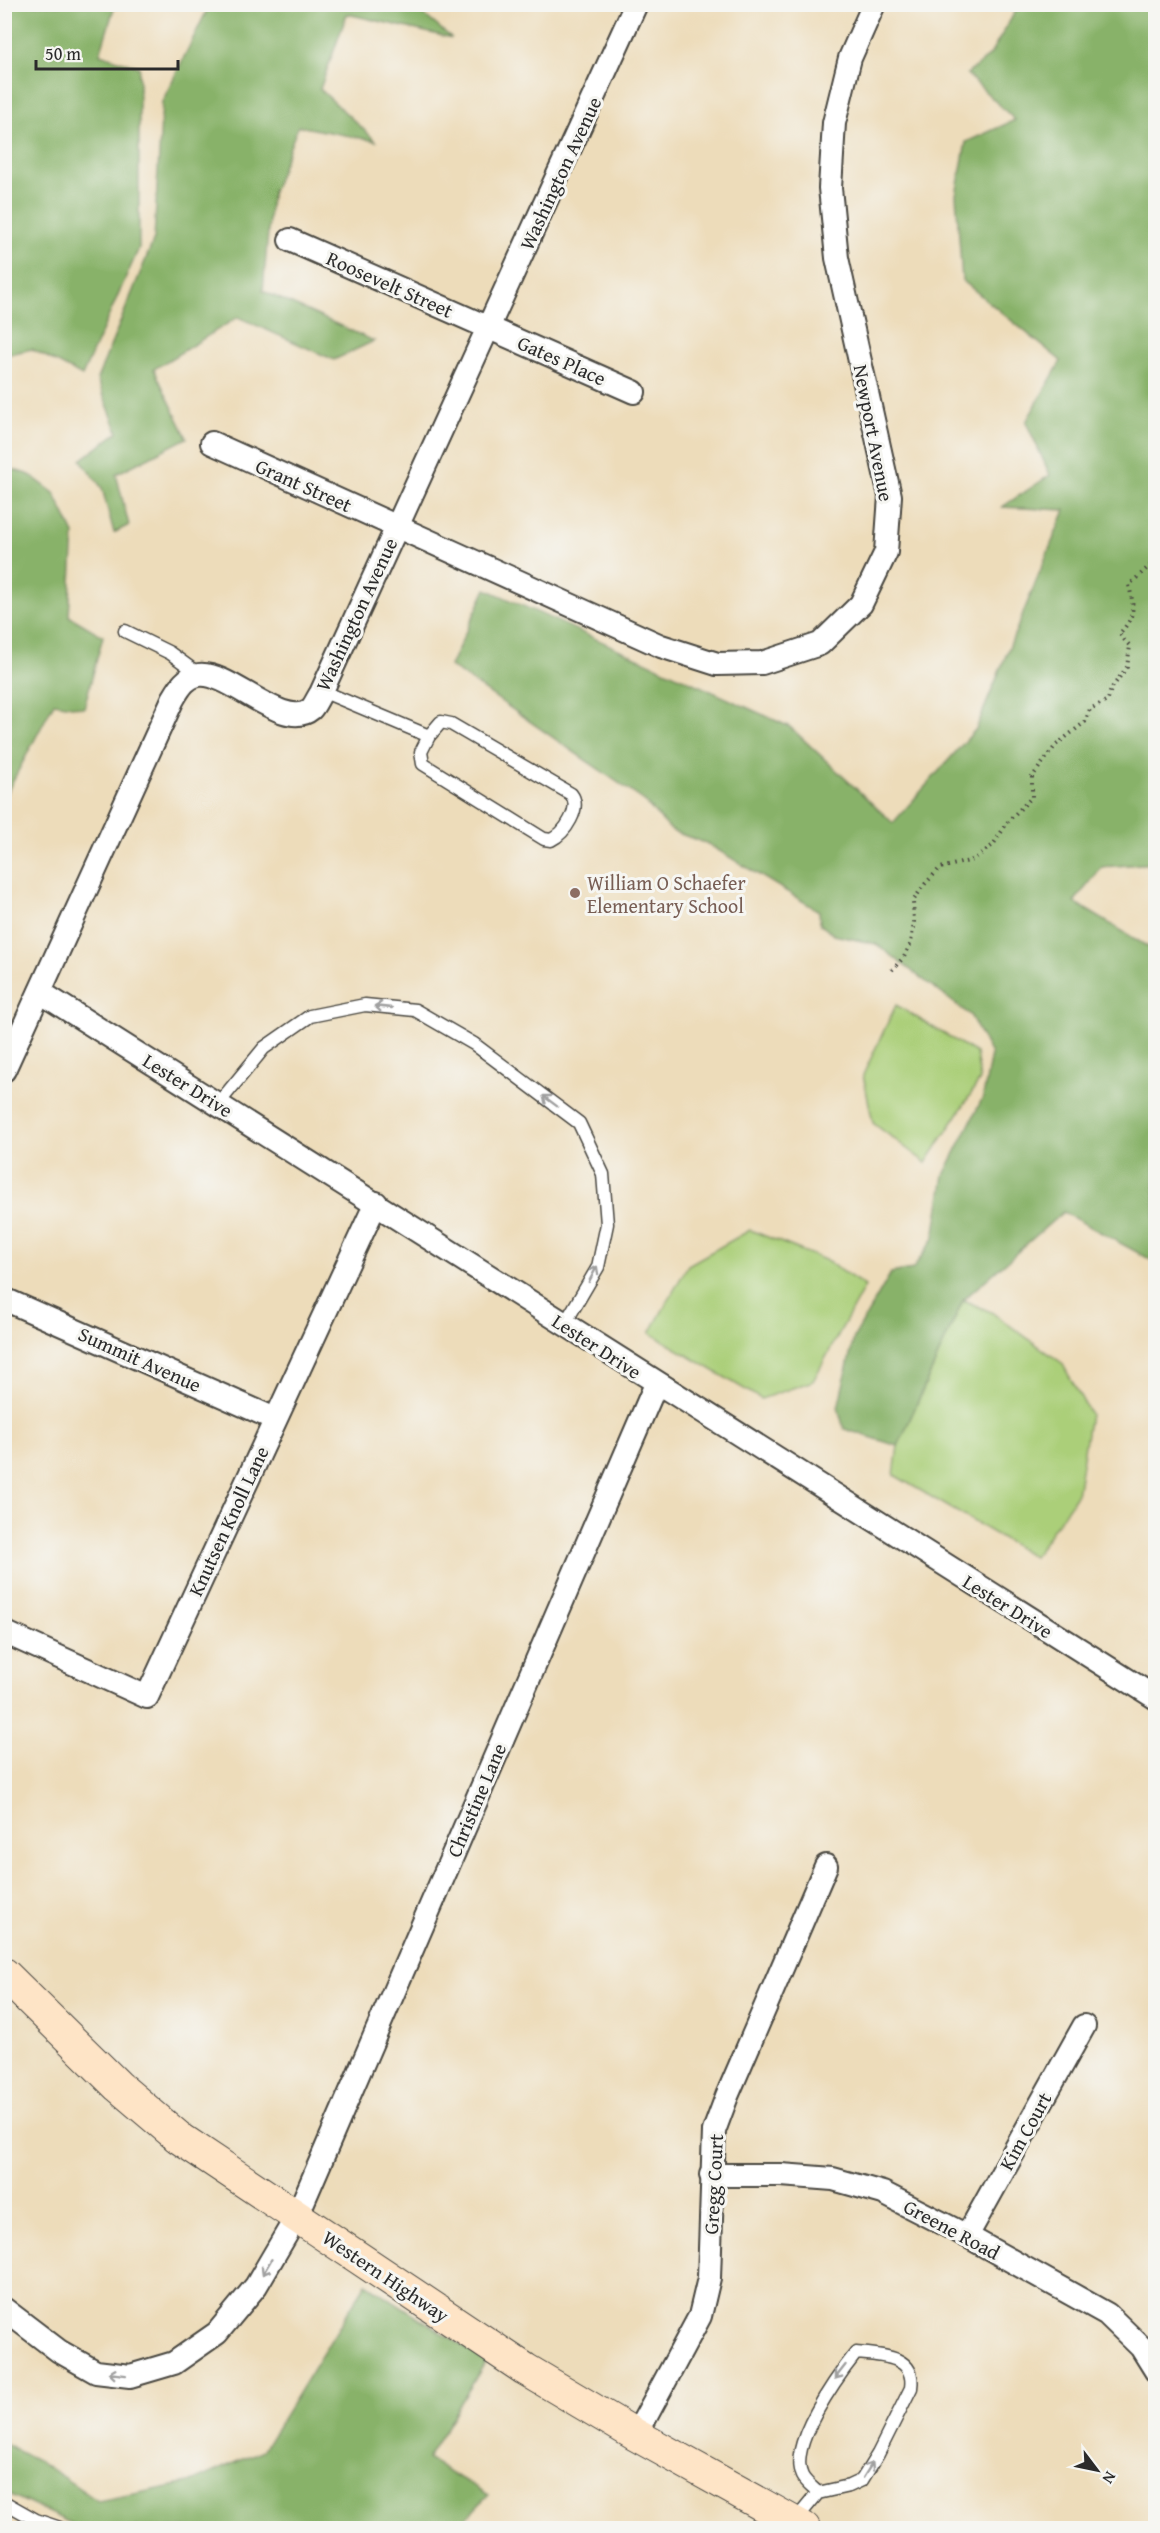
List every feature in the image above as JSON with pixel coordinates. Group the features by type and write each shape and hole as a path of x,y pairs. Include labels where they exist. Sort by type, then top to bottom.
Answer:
{"street":[{"name":"Washington Avenue","path":"200,675 219,680 281,711 298,715 311,709 322,691 636,4"},
{"name":"Newport Avenue","path":"396,527 661,646 717,664 762,663 819,644 861,604 886,552 890,496 837,258 830,188 834,123 850,58 874,4"},
{"name":"Roosevelt Street","path":"291,240 489,328"},
{"name":"Gates Place","path":"489,328 634,392"},
{"name":"Grant Street","path":"212,443 396,527"},
{"path":"4,1070 172,699 183,682 200,675"},
{"name":"Lester Drive","path":"40,992 1155,1698"},
{"name":"Knutsen Knoll Lane","path":"4,1632 147,1697 376,1203"},
{"name":"Summit Avenue","path":"4,1299 275,1419"},
{"name":"Christine Lane","path":"4,2309 59,2351 96,2372 130,2376 174,2362 217,2334 256,2286 297,2216 656,1384"},
{"name":"Gregg Court","path":"636,2435 700,2316 709,2278 714,2131 826,1866"},
{"name":"Western Highway","path":"4,1974 118,2086 178,2137 525,2369 636,2435 798,2526"},
{"name":"Kim Court","path":"967,2236 1084,2026"},
{"name":"Greene Road","path":"711,2175 781,2175 834,2179 883,2193 967,2236 1107,2314 1141,2347 1155,2371"}],"lane":[{"path":"125,631 170,653 200,675"},
{"path":"322,691 429,736"},
{"path":"441,722 451,724 570,794 575,799 575,809 559,836 551,840 544,839 423,764 421,752 429,736 441,722"},
{"path":"218,1104 264,1048 310,1016 365,1005 415,1010 474,1044 579,1123 603,1174 607,1224 598,1267 564,1325"},
{"path":"798,2526 818,2493 849,2486 862,2480 878,2454 911,2388 913,2376 908,2366 883,2355 855,2353 835,2379 800,2446 801,2475 818,2493"},
{"path":"4,2502 36,2520 60,2529"}],"path":[{"path":"892,970 904,957 911,943 914,922 913,901 925,884 940,868 973,860 993,845 1008,820 1032,797 1032,777 1056,745 1085,722 1090,709 1108,700 1111,689 1127,667 1130,646 1119,634 1130,622 1134,607 1129,585 1155,560"}],"green space":[{"path":"210,4 412,5 452,38 347,14 320,89 376,141 298,126 271,197 263,291 374,341 334,360 238,317 154,369 187,438 116,474 129,525 114,533 102,488 81,460 118,432 97,379 154,239 162,102"},
{"path":"4,5 115,5 100,54 139,67 139,248 82,376 32,349 5,355"},
{"path":"1019,5 1155,5 1155,863 1102,867 1074,902 1155,951 1155,1262 1063,1212 963,1300 898,1446 844,1429 838,1408 854,1337 891,1273 913,1269 934,1238 944,1175 983,1097 991,1054 970,1015 876,944 834,935 820,924 819,911 708,844 672,831 643,800 450,666 486,589 790,727 893,823 976,729 1065,510 1002,507 1050,475 1026,422 1061,361 962,280 956,195 966,142 1015,120 967,74 990,55"},
{"path":"5,467 30,475 54,493 74,534 69,616 103,636 84,708 54,703 5,796"},
{"path":"896,1005 976,1053 980,1080 926,1163 873,1123 863,1075"},
{"path":"750,1230 825,1260 865,1286 813,1381 761,1399 650,1333 688,1265"},
{"path":"963,1300 991,1312 1062,1363 1090,1414 1077,1495 1034,1557 894,1475 898,1446"},
{"path":"366,2283 486,2361 427,2459 489,2495 456,2528 81,2528 5,2492 4,2444 39,2461 98,2501 189,2483 263,2450"}],"place":[{"name":"William O Schaefer Elementary School","path":"575,893"}]}
